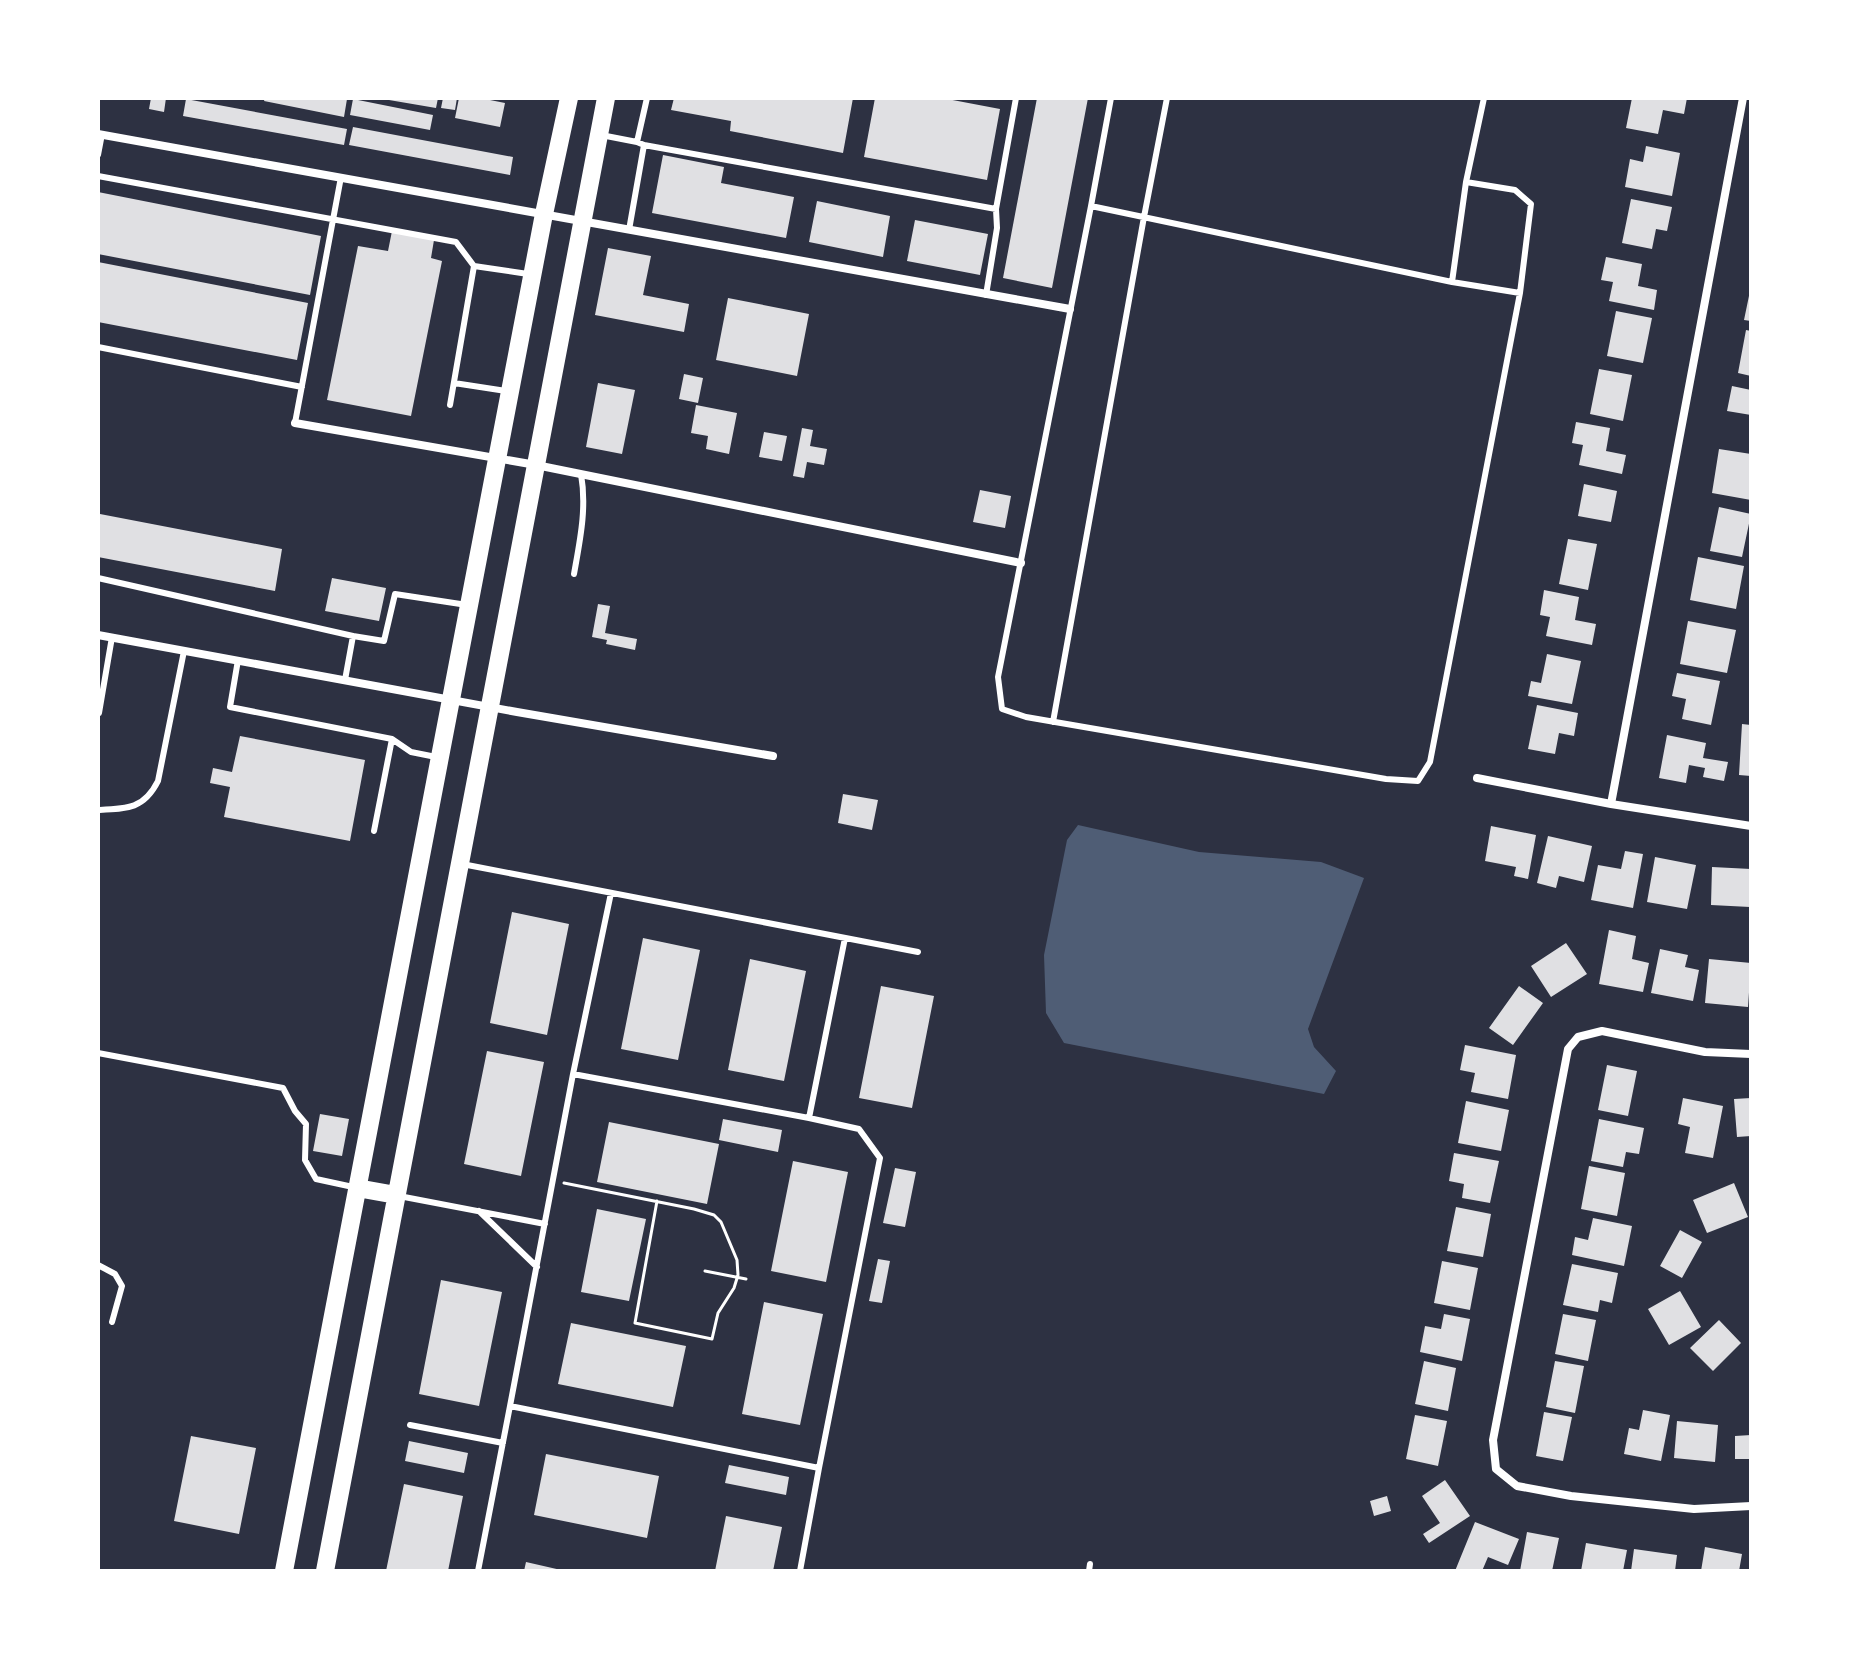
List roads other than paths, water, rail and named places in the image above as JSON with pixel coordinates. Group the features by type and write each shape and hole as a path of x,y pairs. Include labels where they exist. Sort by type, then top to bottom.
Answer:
{"main road":[{"path":"284,1571 544,214 569,98"},
{"path":"325,1571 606,98"},
{"path":"357,1188 396,1195"}],"street":[{"path":"1611,804 1743,98"},
{"path":"100,134 1070,309"},
{"path":"295,423 536,465 1021,563"},
{"path":"98,635 773,756"},
{"path":"1477,778 1611,804 1751,826"},
{"path":"1751,1054 1705,1052 1602,1031 1578,1037 1568,1049 1493,1440 1496,1469 1517,1486 1571,1496 1694,1509 1751,1506"}],"lane":[{"path":"629,230 647,98"},
{"path":"986,295 997,228 996,209 1016,98"},
{"path":"1111,98 998,677 1002,709 1026,717 1386,779 1418,781 1430,762 1520,293 1531,204 1515,190 1466,182"},
{"path":"1053,722 1167,98"},
{"path":"1452,282 1466,182 1484,98"},
{"path":"98,155 100,134"},
{"path":"597,134 996,209"},
{"path":"98,176 456,242 474,266 533,275"},
{"path":"295,423 341,177"},
{"path":"1091,206 1452,282 1520,293"},
{"path":"450,405 474,266"},
{"path":"98,347 302,387"},
{"path":"454,383 511,392"},
{"path":"574,574 584,507 581,474"},
{"path":"98,578 384,641 395,594 469,606"},
{"path":"345,680 353,636"},
{"path":"99,713 112,637"},
{"path":"98,810 123,810 139,805 151,794 158,781 184,651"},
{"path":"238,660 230,707 392,739 411,752 440,758"},
{"path":"374,831 392,739"},
{"path":"460,863 918,952"},
{"path":"478,1571 573,1074 611,893"},
{"path":"809,1118 845,938"},
{"path":"98,1053 283,1088 306,1124 305,1160 316,1179 357,1188"},
{"path":"573,1074 859,1129 880,1158 800,1571"},
{"path":"396,1195 545,1224"},
{"path":"479,1211 537,1267"},
{"path":"98,1265 115,1274 122,1286 112,1322"},
{"path":"510,1406 819,1468"},
{"path":"410,1425 503,1443"}],"water":[{"path":"1078,825 1199,852 1321,862 1364,878 1308,1029 1314,1047 1336,1071 1324,1094 1064,1043 1046,1013 1044,955 1067,840"}]}
